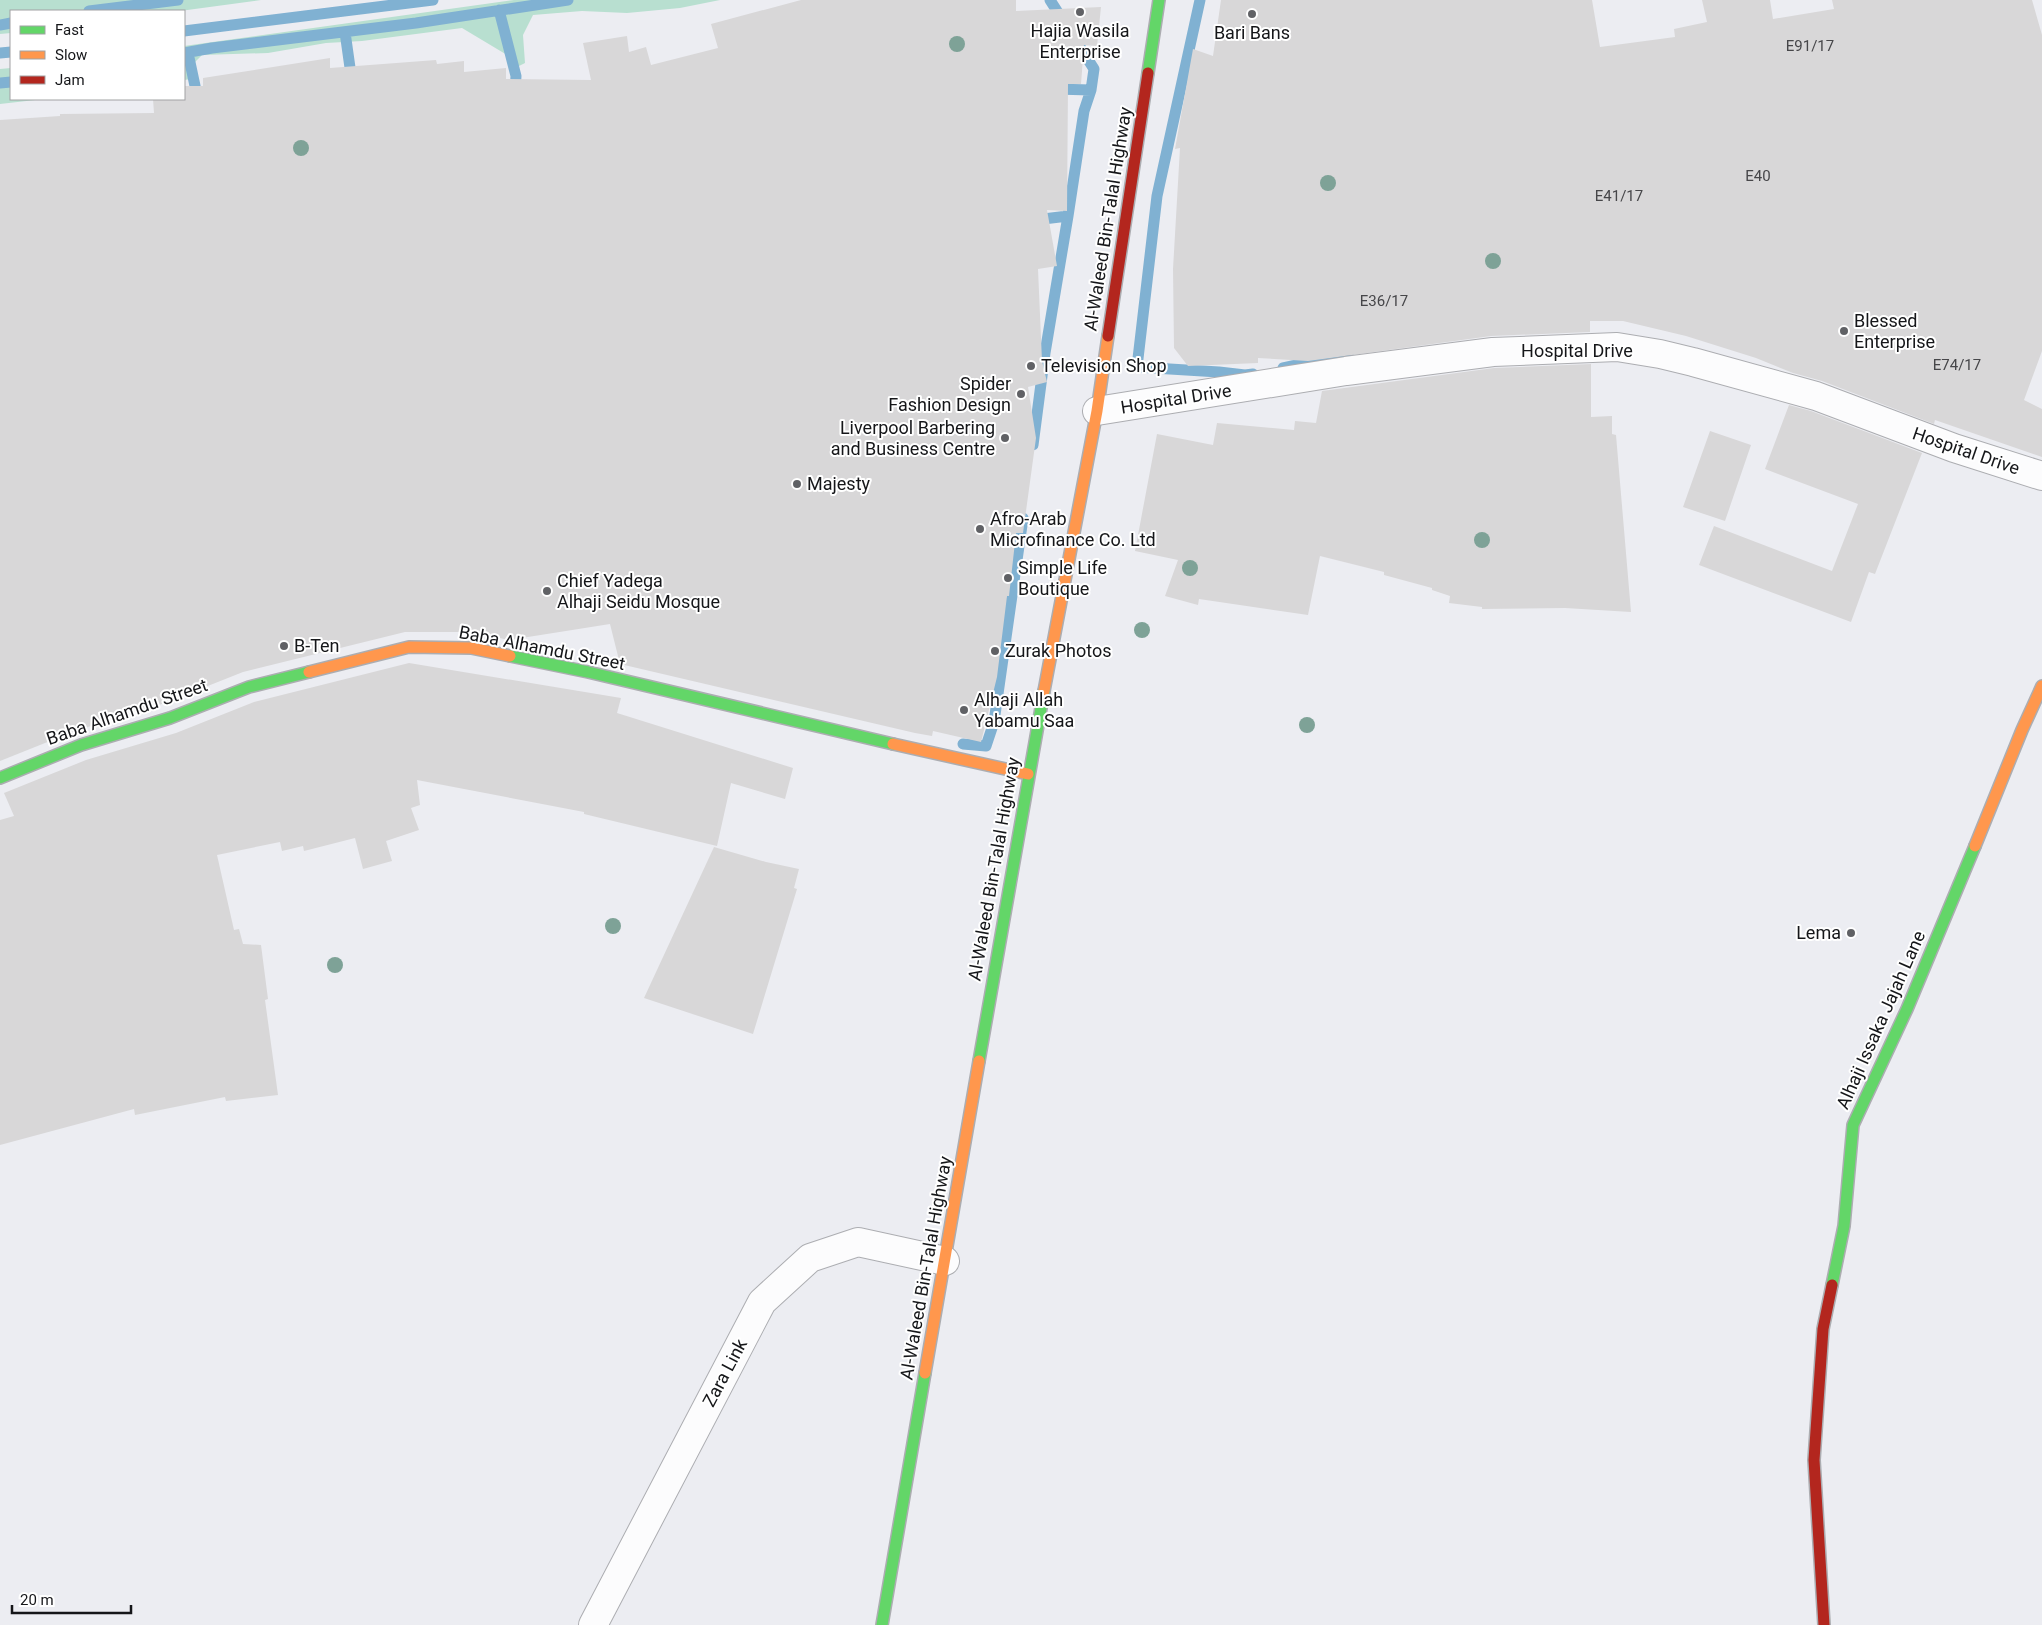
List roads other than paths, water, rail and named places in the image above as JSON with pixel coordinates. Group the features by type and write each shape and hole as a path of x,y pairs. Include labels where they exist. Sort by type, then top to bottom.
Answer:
{"street":[{"name":"Al-Waleed Bin-Talal Highway","path":"882,1625 1028,774 1097,411 1159,0"},
{"name":"Hospital Drive","path":"1097,411 1346,371 1493,352 1617,348 1660,354 1816,396 1954,448 2042,476"},
{"name":"Baba Alhamdu Street","path":"0,778 81,745 170,718 249,687 410,646 471,648 588,672 1028,774"},
{"name":"Alhaji Issaka Jajah Lane","path":"1824,1625 1814,1460 1823,1329 1844,1226 1853,1125 1966,872 2022,730 2042,686"},
{"name":"Zara Link","path":"593,1625 762,1302 810,1258 858,1242 945,1261"}],"waterway":[{"path":"97,10 178,0"},
{"path":"185,31 433,0"},
{"path":"185,53 416,23 568,0"},
{"path":"1050,0 1064,22"},
{"path":"1200,0 1157,196 1137,367 1253,374"},
{"path":"499,10 516,76 515,93"},
{"path":"0,25 10,23"},
{"path":"345,32 352,82"},
{"path":"1033,445 1045,353 1084,111 1091,90 1094,69 1075,39"},
{"path":"0,53 10,52"},
{"path":"188,53 198,100"},
{"path":"0,83 10,82"},
{"path":"1055,89 1091,90"},
{"path":"1035,220 1068,216"},
{"path":"1283,368 1348,354"},
{"path":"963,744 986,746 994,722 1023,518"}],"place":[{"name":"Hajia Wasila Enterprise","path":"1080,12"},
{"name":"Bari Bans","path":"1252,14"},
{"name":"Blessed Enterprise","path":"1844,331"},
{"name":"Television Shop","path":"1031,366"},
{"name":"Spider Fashion Design","path":"1021,394"},
{"name":"Liverpool Barbering and Business Centre","path":"1005,438"},
{"name":"Majesty","path":"797,484"},
{"name":"Afro-Arab Microfinance Co. Ltd","path":"980,529"},
{"name":"Simple Life Boutique","path":"1008,578"},
{"name":"Chief Yadega Alhaji Seidu Mosque","path":"547,591"},
{"name":"B-Ten","path":"284,646"},
{"name":"Zurak Photos","path":"995,651"},
{"name":"Alhaji Allah Yabamu Saa","path":"964,710"},
{"name":"Lema","path":"1851,933"}]}
